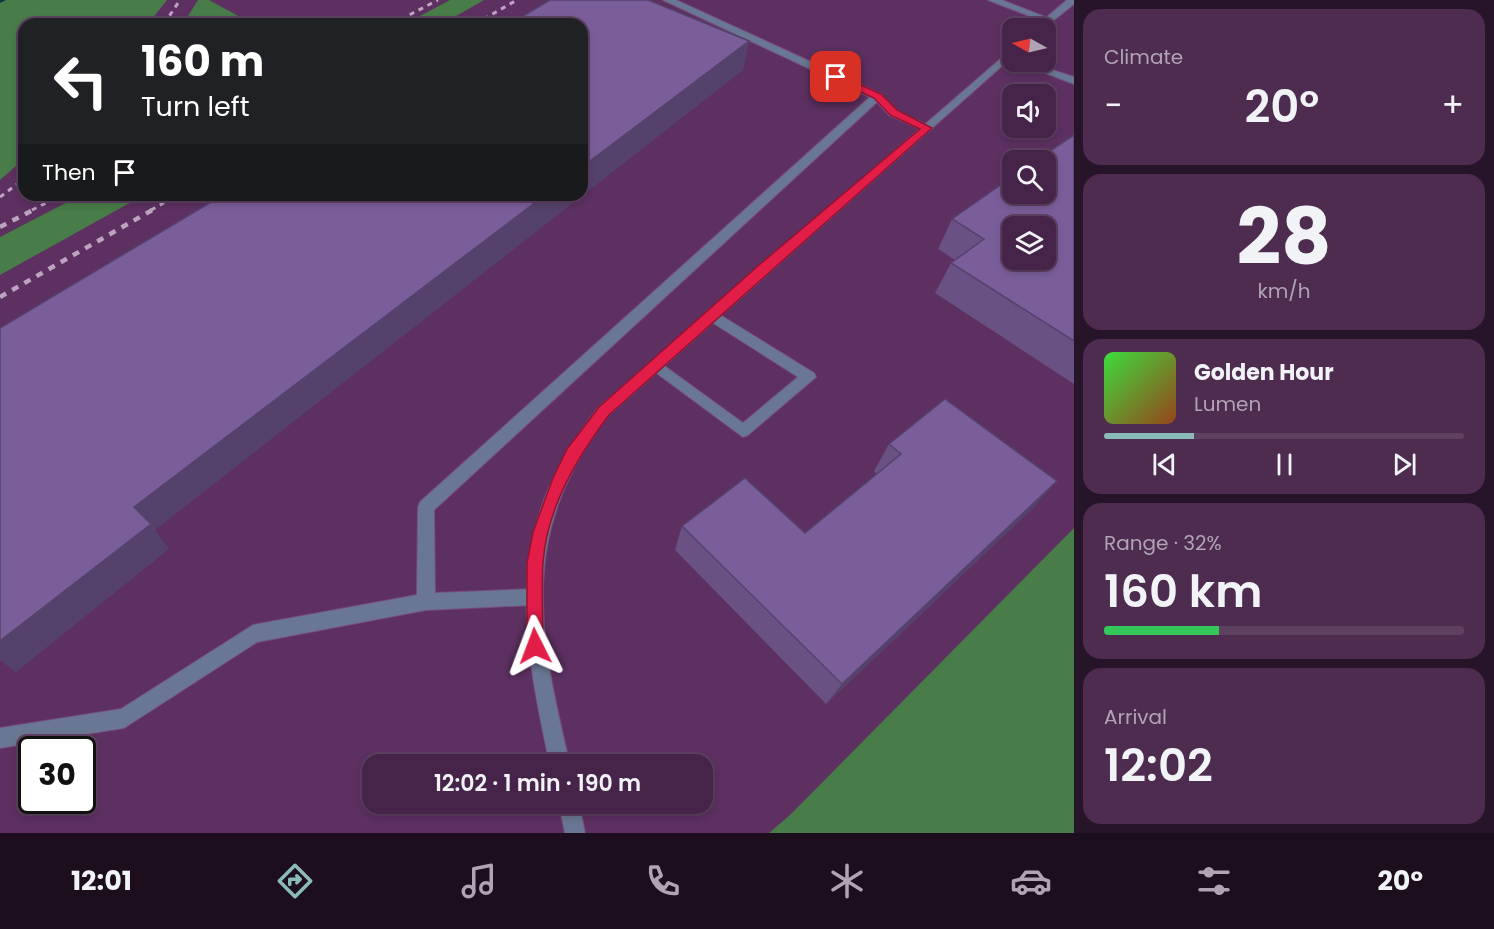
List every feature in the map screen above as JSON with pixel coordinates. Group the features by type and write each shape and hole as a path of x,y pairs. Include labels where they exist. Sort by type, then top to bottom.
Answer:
{"street":[{"path":"668,0 877,96 893,112 927,128"},
{"path":"993,0 1042,18"},
{"path":"1050,18 1073,0"},
{"path":"557,754 537,664 533,628 535,563 541,532 560,478 572,453 604,411 654,366 927,128 1002,67"},
{"path":"1052,72 1074,81"},
{"path":"426,602 426,507 877,96"},
{"path":"654,366 743,431 809,377 712,315"},
{"path":"0,738 124,718 253,634 426,602 534,597"},
{"path":"571,814 575,833"}],"green space":[{"path":"0,0 167,0 153,18 18,18 18,164 0,180"},
{"path":"198,0 209,0 242,18 187,18"},
{"path":"450,0 484,0 452,18 416,18"},
{"path":"69,201 133,201 0,275 0,237"},
{"path":"1074,528 1074,833 769,833 790,815"}],"building":[{"path":"550,0 648,0 749,41 588,162 588,18 520,18"},
{"path":"1074,135 1074,341 951,263 984,239 952,219 1002,184 1002,204 1056,204 1056,150 1052,150"},
{"path":"213,201 537,201 134,507 151,524 0,641 0,328"},
{"path":"945,399 1057,481 842,684 682,526 745,478 805,533 901,454 889,444"}],"railway":[{"path":"168,18 180,0"},
{"path":"404,18 438,0"},
{"path":"486,18 517,0"},
{"path":"0,197 18,184"},
{"path":"32,210 50,201"},
{"path":"151,210 167,201"},
{"path":"0,227 35,209"},
{"path":"0,297 154,209"}],"route":[{"path":"535,646 533,628 535,563 541,532 560,478 572,453 604,411 764,268 927,128 893,112 877,96 836,77"}]}
